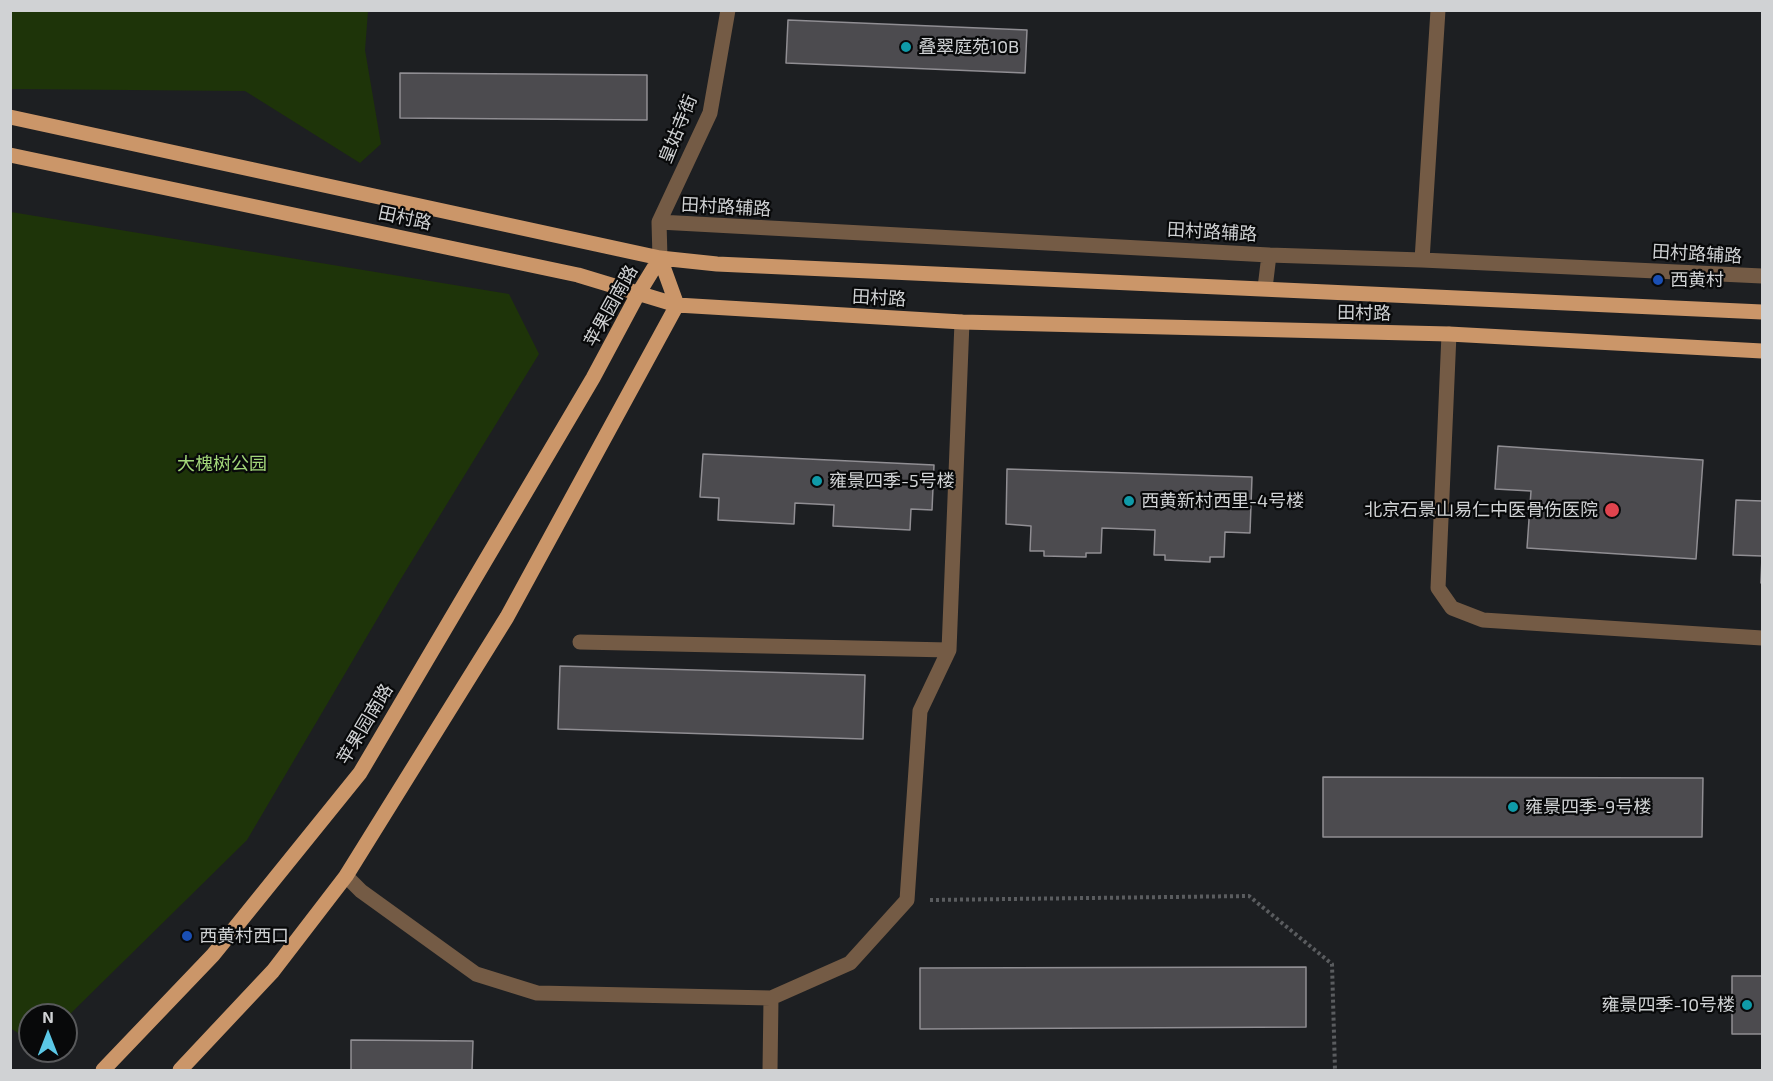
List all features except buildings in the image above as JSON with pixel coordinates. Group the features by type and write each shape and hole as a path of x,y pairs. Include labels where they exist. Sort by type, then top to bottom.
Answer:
{"main road":[{"name":"田村路","path":"10,117 660,258 729,265 1762,312"},
{"name":"田村路","path":"10,155 578,275 677,305 962,322 1449,334 1762,351"},
{"name":"苹果园南路","path":"103,1071 213,955 360,773 593,378 660,258"},
{"name":"苹果园南路","path":"660,258 677,305"},
{"path":"180,1071 273,971 346,876 507,617 677,305"}],"street":[{"name":"皇姑寺街","path":"660,258 659,222 710,113 728,10"},
{"path":"1422,260 1438,10"},
{"name":"田村路辅路","path":"659,222 1269,255 1762,276"},
{"path":"1265,288 1269,255"},
{"path":"346,876 361,891 476,974 537,993 771,998 850,963 907,900 920,711 949,651 962,322"},
{"path":"1449,334 1438,588 1452,608 1483,620 1762,638"},
{"path":"580,642 949,651"},
{"path":"770,1071 771,998"}],"path":[{"path":"907,900 1249,896 1332,964 1335,1071"}],"green space":[{"path":"11,10 368,11 365,50 381,144 360,163 245,91 11,89"},
{"name":"大槐树公园","path":"11,212 509,294 539,354 399,582 247,840 78,1006 78,1003 18,1003 18,1033 10,1028"}],"place":[{"name":"叠翠庭苑10B","path":"906,47"},
{"name":"西黄村","path":"1658,280"},
{"name":"雍景四季-5号楼","path":"817,481"},
{"name":"西黄新村西里-4号楼","path":"1129,501"},
{"name":"北京石景山易仁中医骨伤医院","path":"1612,510"},
{"name":"雍景四季-9号楼","path":"1513,807"},
{"name":"西黄村西口","path":"187,936"},
{"name":"雍景四季-10号楼","path":"1747,1005"}]}
